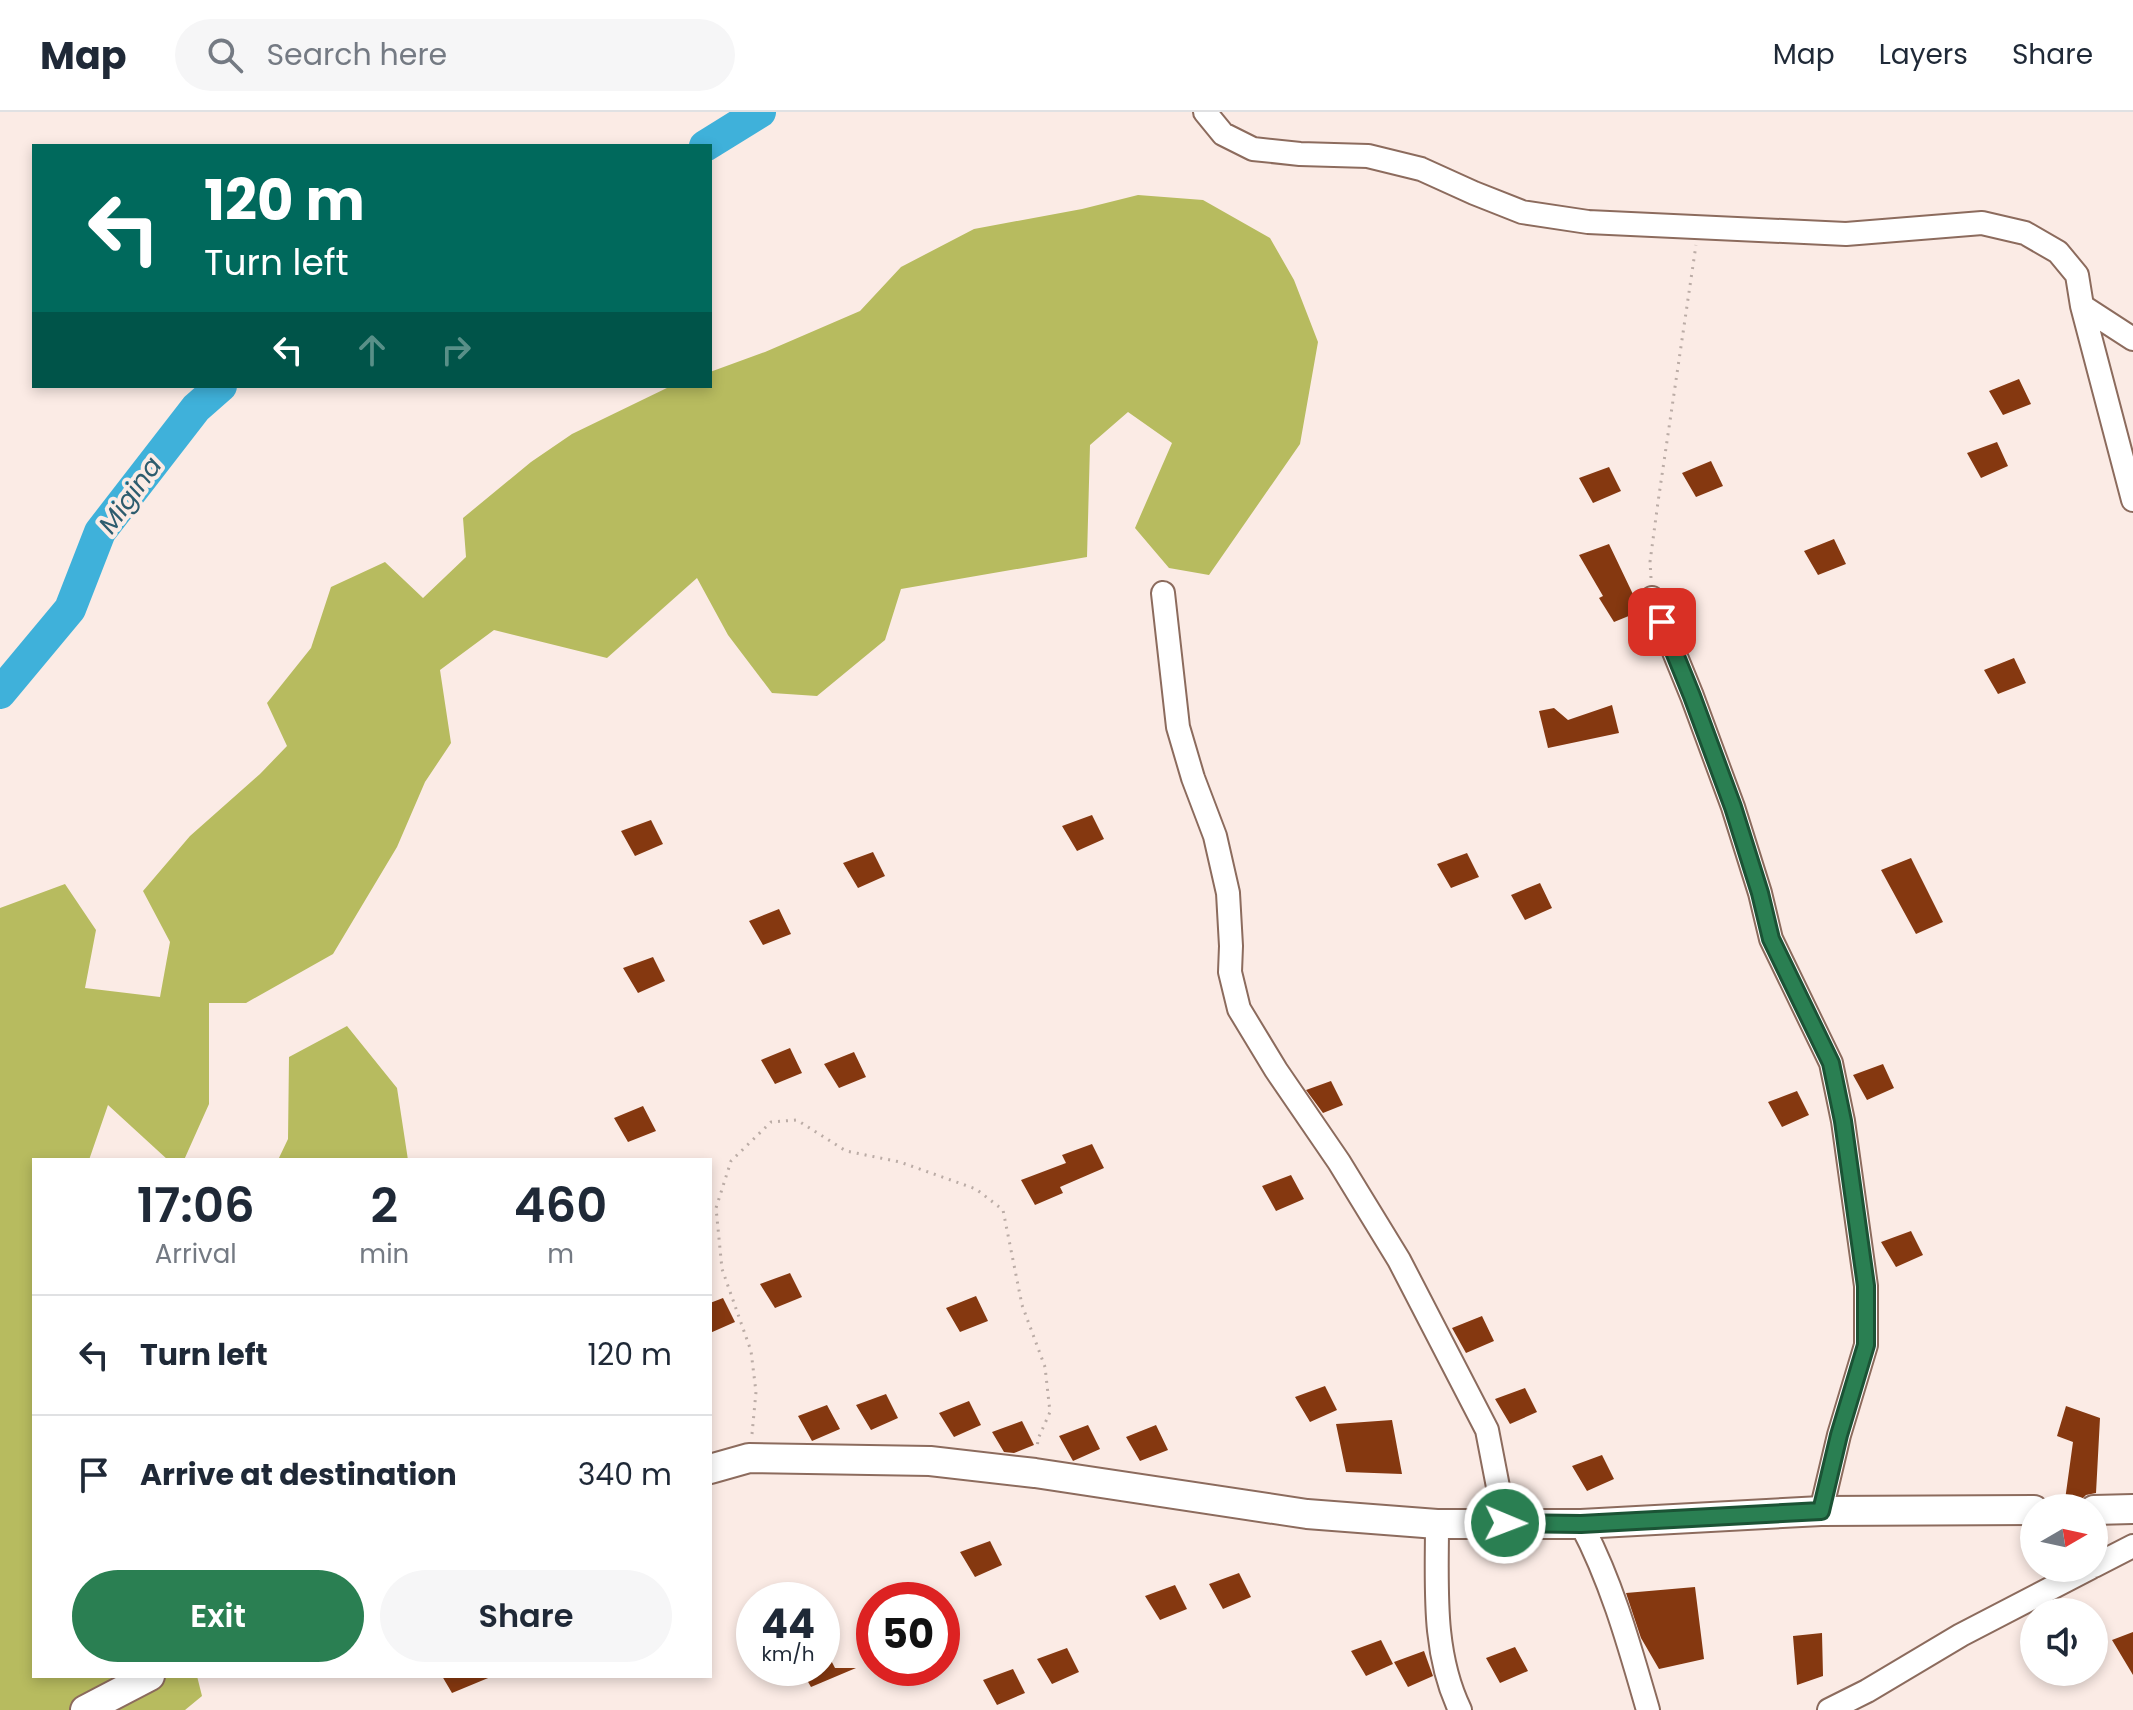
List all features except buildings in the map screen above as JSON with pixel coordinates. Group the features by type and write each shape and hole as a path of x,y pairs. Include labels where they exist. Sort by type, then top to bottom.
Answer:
{"main road":[{"path":"712,1468 749,1458 930,1461 1035,1473 1307,1514 1437,1524 1581,1524 1821,1511 2020,1510"},
{"path":"2108,1510 2133,1509"},
{"path":"85,1710 146,1678"}],"street":[{"path":"1205,112 1223,134 1253,149 1368,156 1421,169 1522,212 1588,222 1846,234 1982,223 2025,233 2058,252 2077,275 2082,306 2133,500"},
{"path":"2082,306 2133,339"},
{"path":"1163,593 1178,727 1215,836 1228,893 1230,972 1239,1009 1276,1070 1339,1162 1414,1288 1487,1430 1505,1523"},
{"path":"1652,598 1733,807 1771,939 1831,1063 1843,1121 1866,1286 1866,1345 1842,1423 1821,1511"},
{"path":"1437,1524 1439,1643 1460,1710"},
{"path":"1581,1524 1630,1648 1648,1710"},
{"path":"2108,1559 2133,1546"},
{"path":"1829,1710 1961,1635 2063,1582"}],"path":[{"path":"1652,598 1650,562 1699,228"},
{"path":"749,1458 756,1392 751,1351 722,1269 716,1208 731,1161 771,1122 797,1120 846,1151 900,1162 976,1189 1003,1210 1022,1305 1045,1367 1050,1412 1038,1439 1035,1473"}],"green space":[{"path":"1138,195 1203,200 1270,238 1294,280 1318,342 1300,444 1209,575 1169,568 1135,528 1172,443 1128,412 1090,445 1087,557 901,589 885,640 817,696 772,693 728,635 697,578 607,658 494,630 440,670 451,743 425,782 397,847 333,954 246,1003 209,1003 209,1104 185,1158 166,1158 108,1105 90,1158 32,1158 32,1678 198,1678 202,1696 185,1710 0,1710 0,908 65,884 96,930 85,988 160,997 170,942 143,891 190,836 287,746 267,703 311,648 331,587 385,562 423,598 466,557 463,518 531,462 572,434 667,388 712,388 712,371 860,311 901,267 974,229"},
{"path":"347,1026 397,1088 408,1158 279,1158 288,1139 289,1057"}],"waterway":[{"name":"Migina","path":"708,144 760,112"},
{"name":"Migina","path":"0,693 70,609 100,532 196,408 219,388"}],"route":[{"path":"1505,1523 1581,1524 1821,1511 1839,1435 1866,1345 1866,1286 1843,1121 1831,1063 1771,939 1733,807 1662,622"}]}
